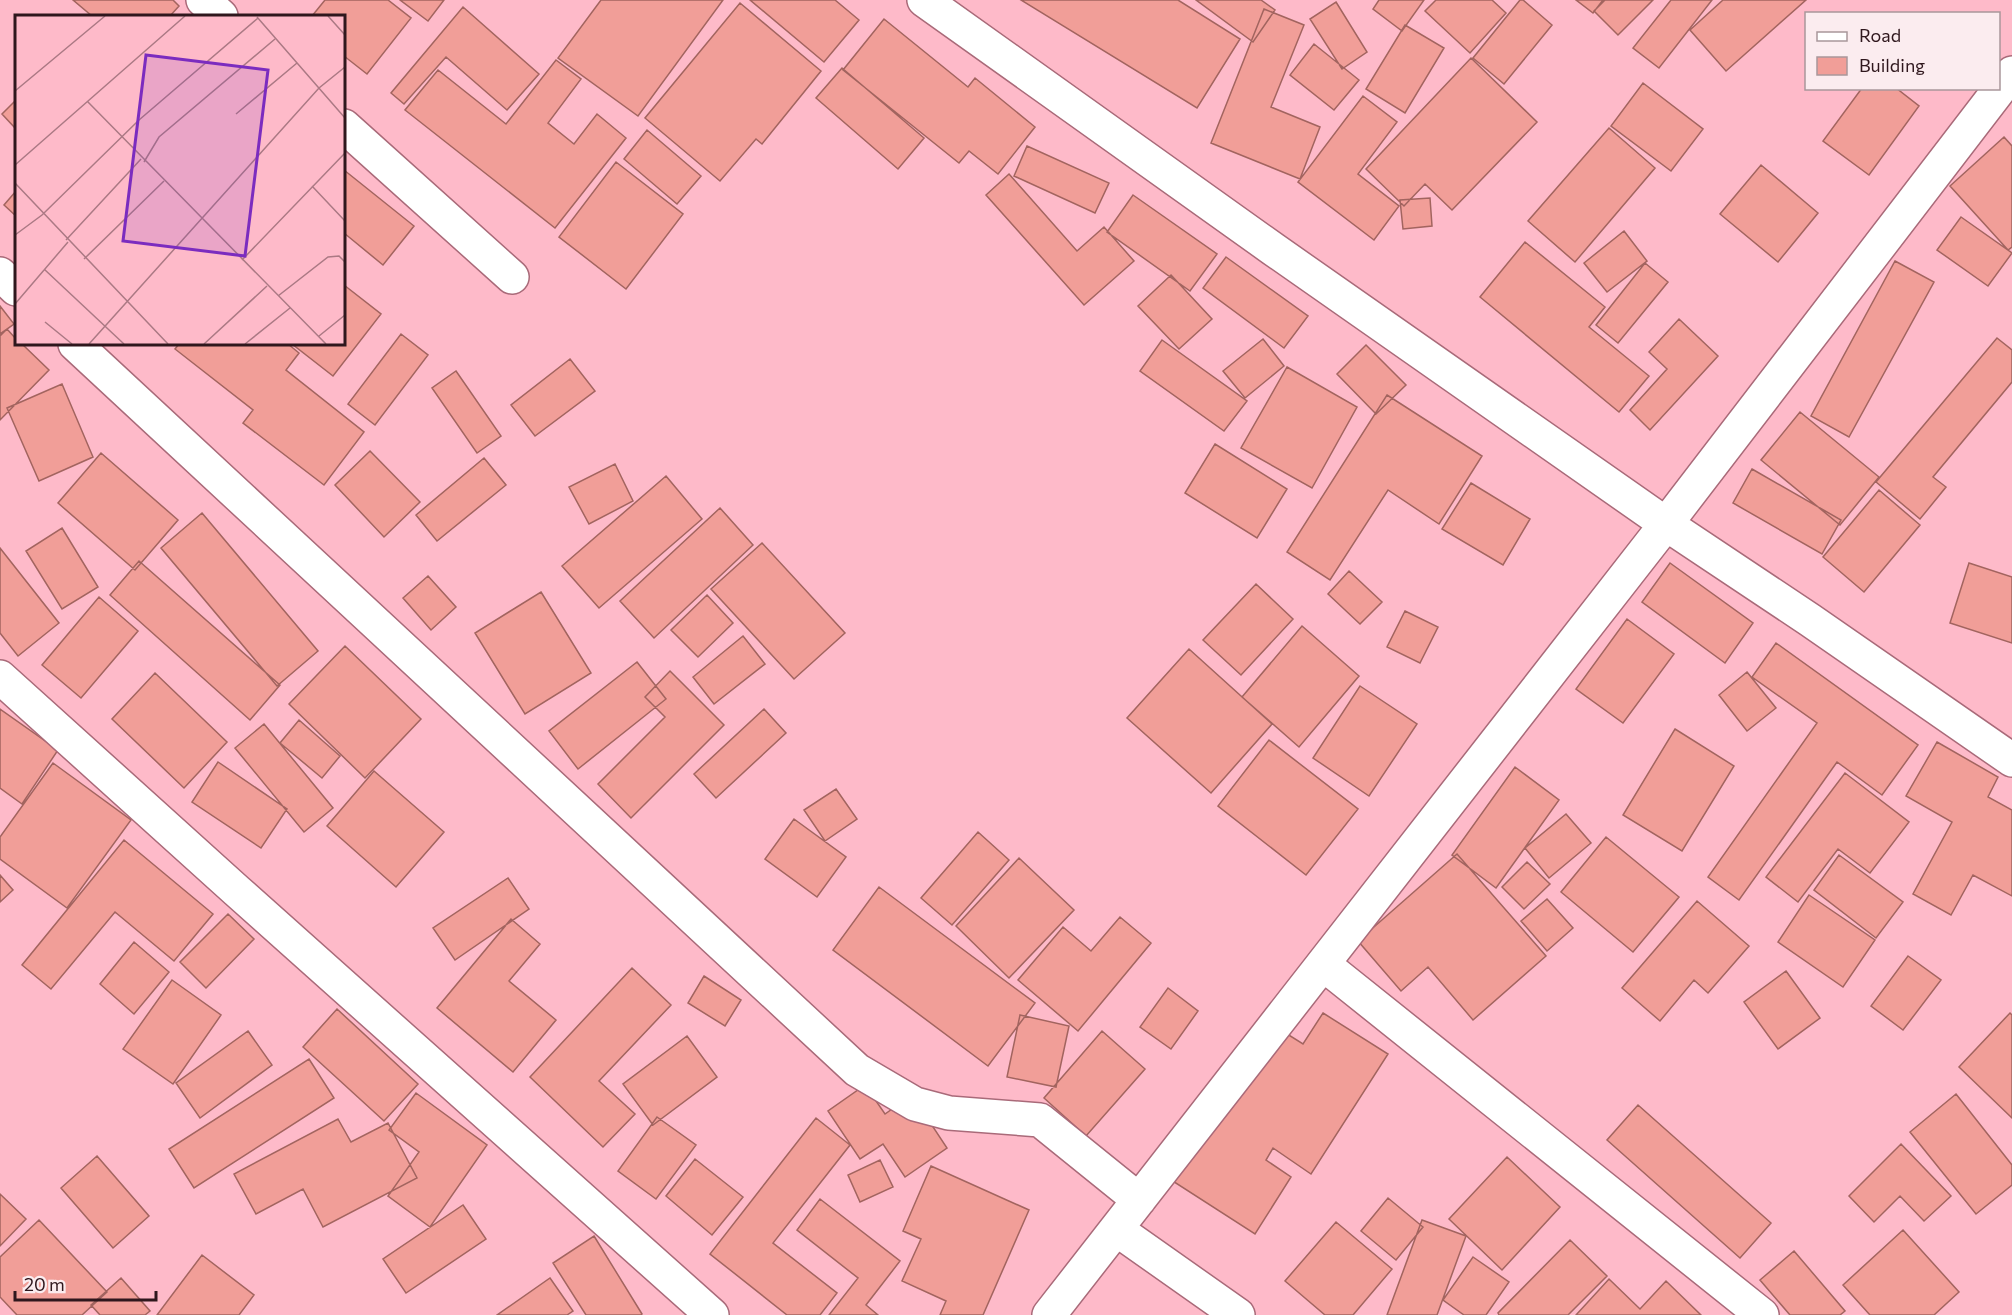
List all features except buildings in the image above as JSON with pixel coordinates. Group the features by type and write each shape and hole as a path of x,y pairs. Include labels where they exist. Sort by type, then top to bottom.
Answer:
{"street":[{"path":"203,0 220,15"},
{"path":"924,0 1283,256 1666,524 2012,760"},
{"path":"2000,89 2012,73"},
{"path":"1049,1315 1666,524 1999,90"},
{"path":"345,127 512,277"},
{"path":"0,274 15,288"},
{"path":"76,345 857,1070 915,1104 949,1113 1040,1120 1138,1200"},
{"path":"0,677 712,1315"},
{"path":"1323,964 1762,1315"},
{"path":"1116,1229 1238,1315"}]}
